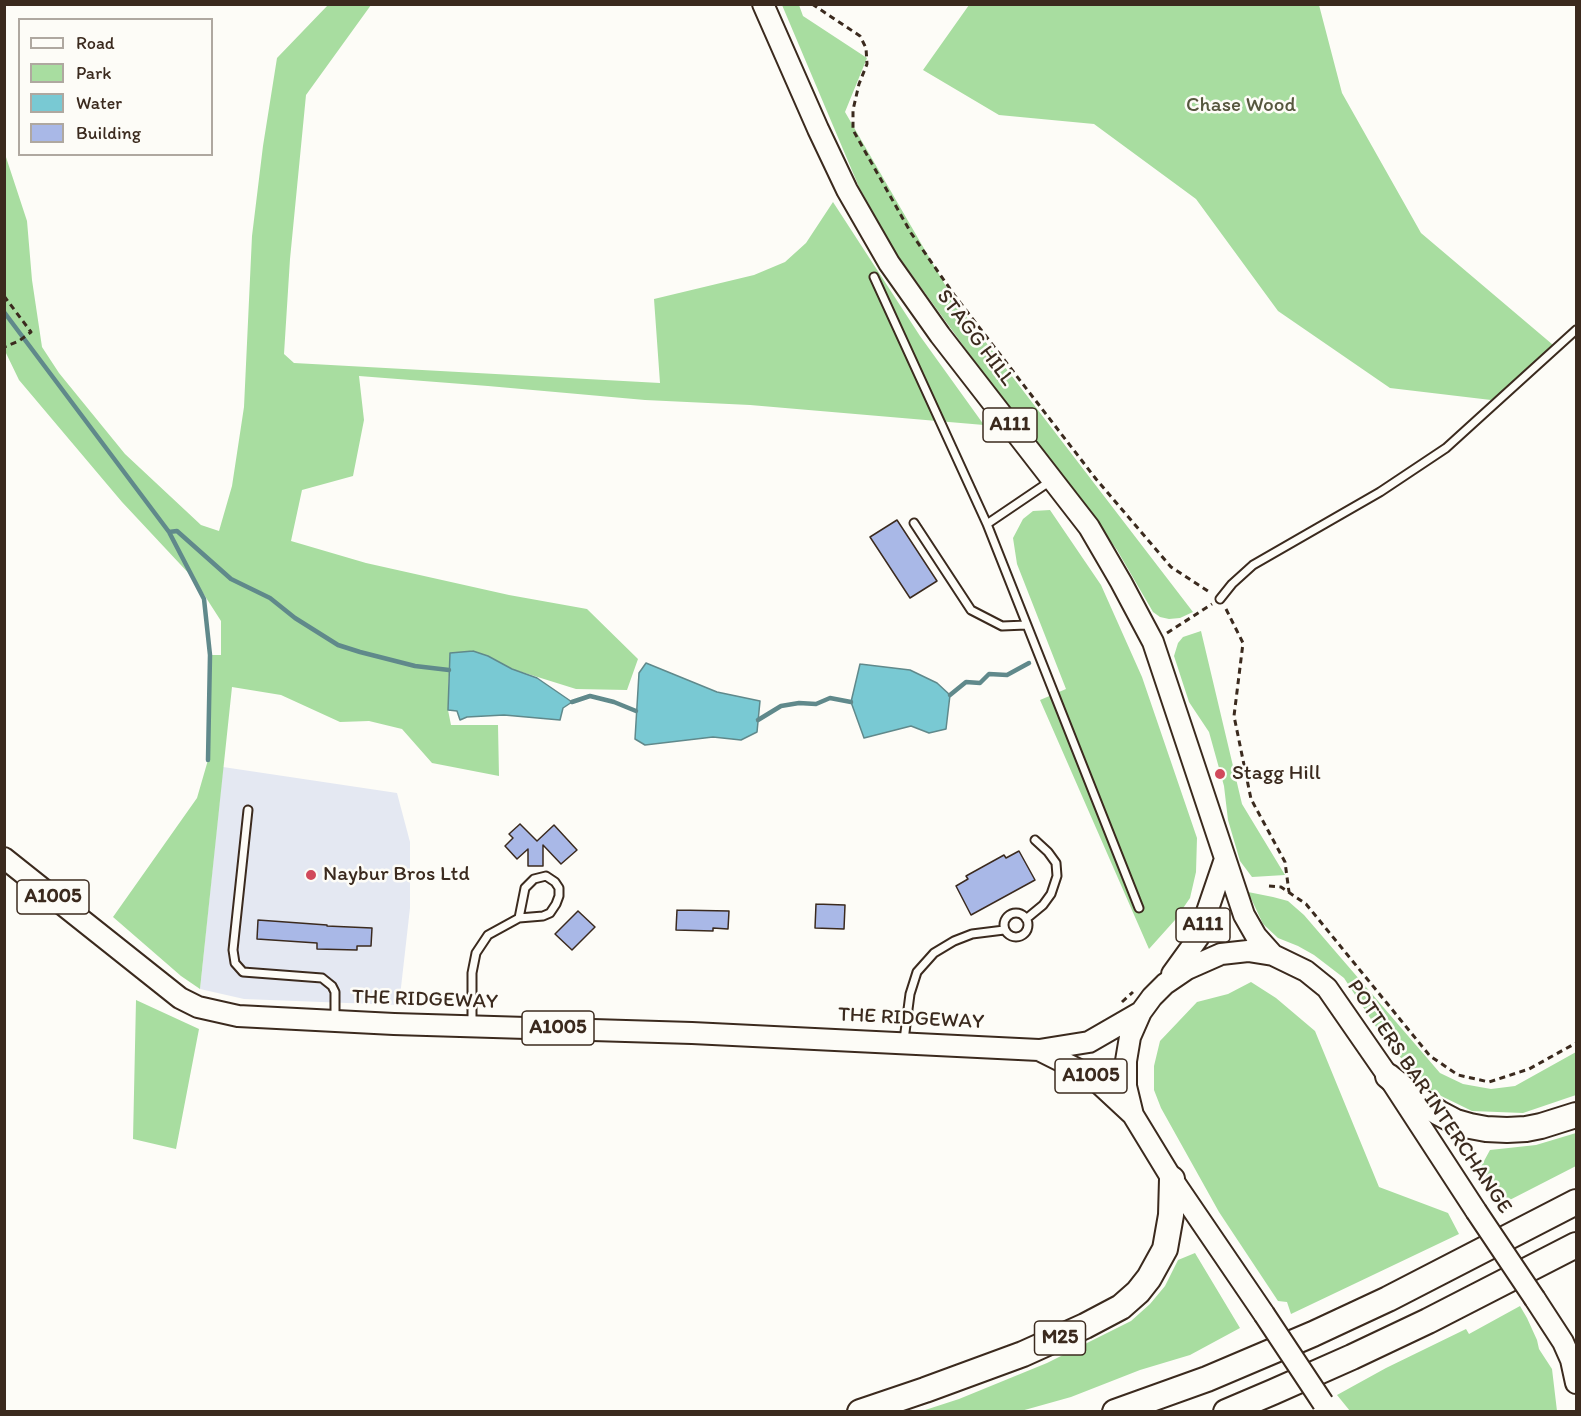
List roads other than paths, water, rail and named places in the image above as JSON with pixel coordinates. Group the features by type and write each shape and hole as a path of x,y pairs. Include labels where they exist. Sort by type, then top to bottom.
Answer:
{"highway":[{"path":"1388,1076 1439,1113 1470,1126 1497,1130 1526,1129 1576,1115"},
{"name":"M25","path":"860,1412 1023,1354 1121,1307 1138,1292 1149,1278 1165,1249 1171,1215 1172,1179"},
{"path":"1115,1412 1207,1379 1313,1334 1439,1274 1576,1202"},
{"path":"1226,1412 1409,1330 1576,1245"}],"main road":[{"name":"STAGG HILL","path":"763,4 847,190 889,263 940,335 1089,527 1121,582 1153,642 1244,915 1256,936 1273,955"},
{"name":"THE RIDGEWAY","path":"4,858 180,998 198,1007 238,1016 693,1033 1039,1050 1089,1042 1141,1012"},
{"name":"A111","path":"1165,984 1198,938 1224,859"},
{"name":"POTTERS BAR INTERCHANGE","path":"1326,1407 1172,1179 1133,1115 1126,1086 1126,1061 1130,1037 1141,1012 1165,984 1187,969 1221,954 1248,951 1273,955 1306,971 1327,988 1388,1076 1563,1342 1571,1360 1576,1383"},
{"name":"THE RIDGEWAY","path":"1039,1050 1091,1076 1133,1115"}],"lane":[{"path":"874,277 987,524 1139,908"},
{"path":"1220,599 1232,584 1253,565 1380,492 1446,448 1576,330"},
{"path":"987,524 1053,479"},
{"path":"914,523 971,610 1002,626 1026,625"},
{"path":"248,810 233,950 235,963 243,972 322,978 332,986 335,992 335,1021"},
{"path":"1026,919 1043,905 1051,894 1057,876 1056,863 1035,840"},
{"path":"472,1025 472,973 476,953 488,935 519,918 543,916 550,913 559,896 559,888 555,882 546,876 534,879 525,888 519,918"},
{"path":"1017,913 1026,919 1027,930 1022,936 1014,938 1006,934 1004,922 1009,915 1017,913"},
{"path":"903,1043 910,994 917,972 934,953 954,941 972,934 1004,930"}],"water":[{"path":"473,651 537,678 572,702 563,708 560,720 504,715 467,717 460,720 457,711 448,710 450,653"},
{"path":"646,663 717,692 760,701 757,732 741,740 713,737 645,745 635,739 639,673"},
{"path":"860,664 910,670 937,683 950,695 946,729 929,733 911,726 864,738 851,702"}],"waterway":[{"path":"4,312 169,532 204,599 210,655 208,760"},
{"path":"169,532 177,531 231,579 270,598 295,618 338,645 415,666 449,670"},
{"path":"950,695 966,682 980,683 989,674 1007,675 1029,663"},
{"path":"572,702 590,696 636,711"},
{"path":"758,720 781,706 799,703 816,704 830,698 851,702"}],"place":[{"name":"Stagg Hill","path":"1220,774"},
{"name":"Naybur Bros Ltd","path":"311,875"}],"park label":[{"name":"Chase Wood","path":"1241,106"}]}
